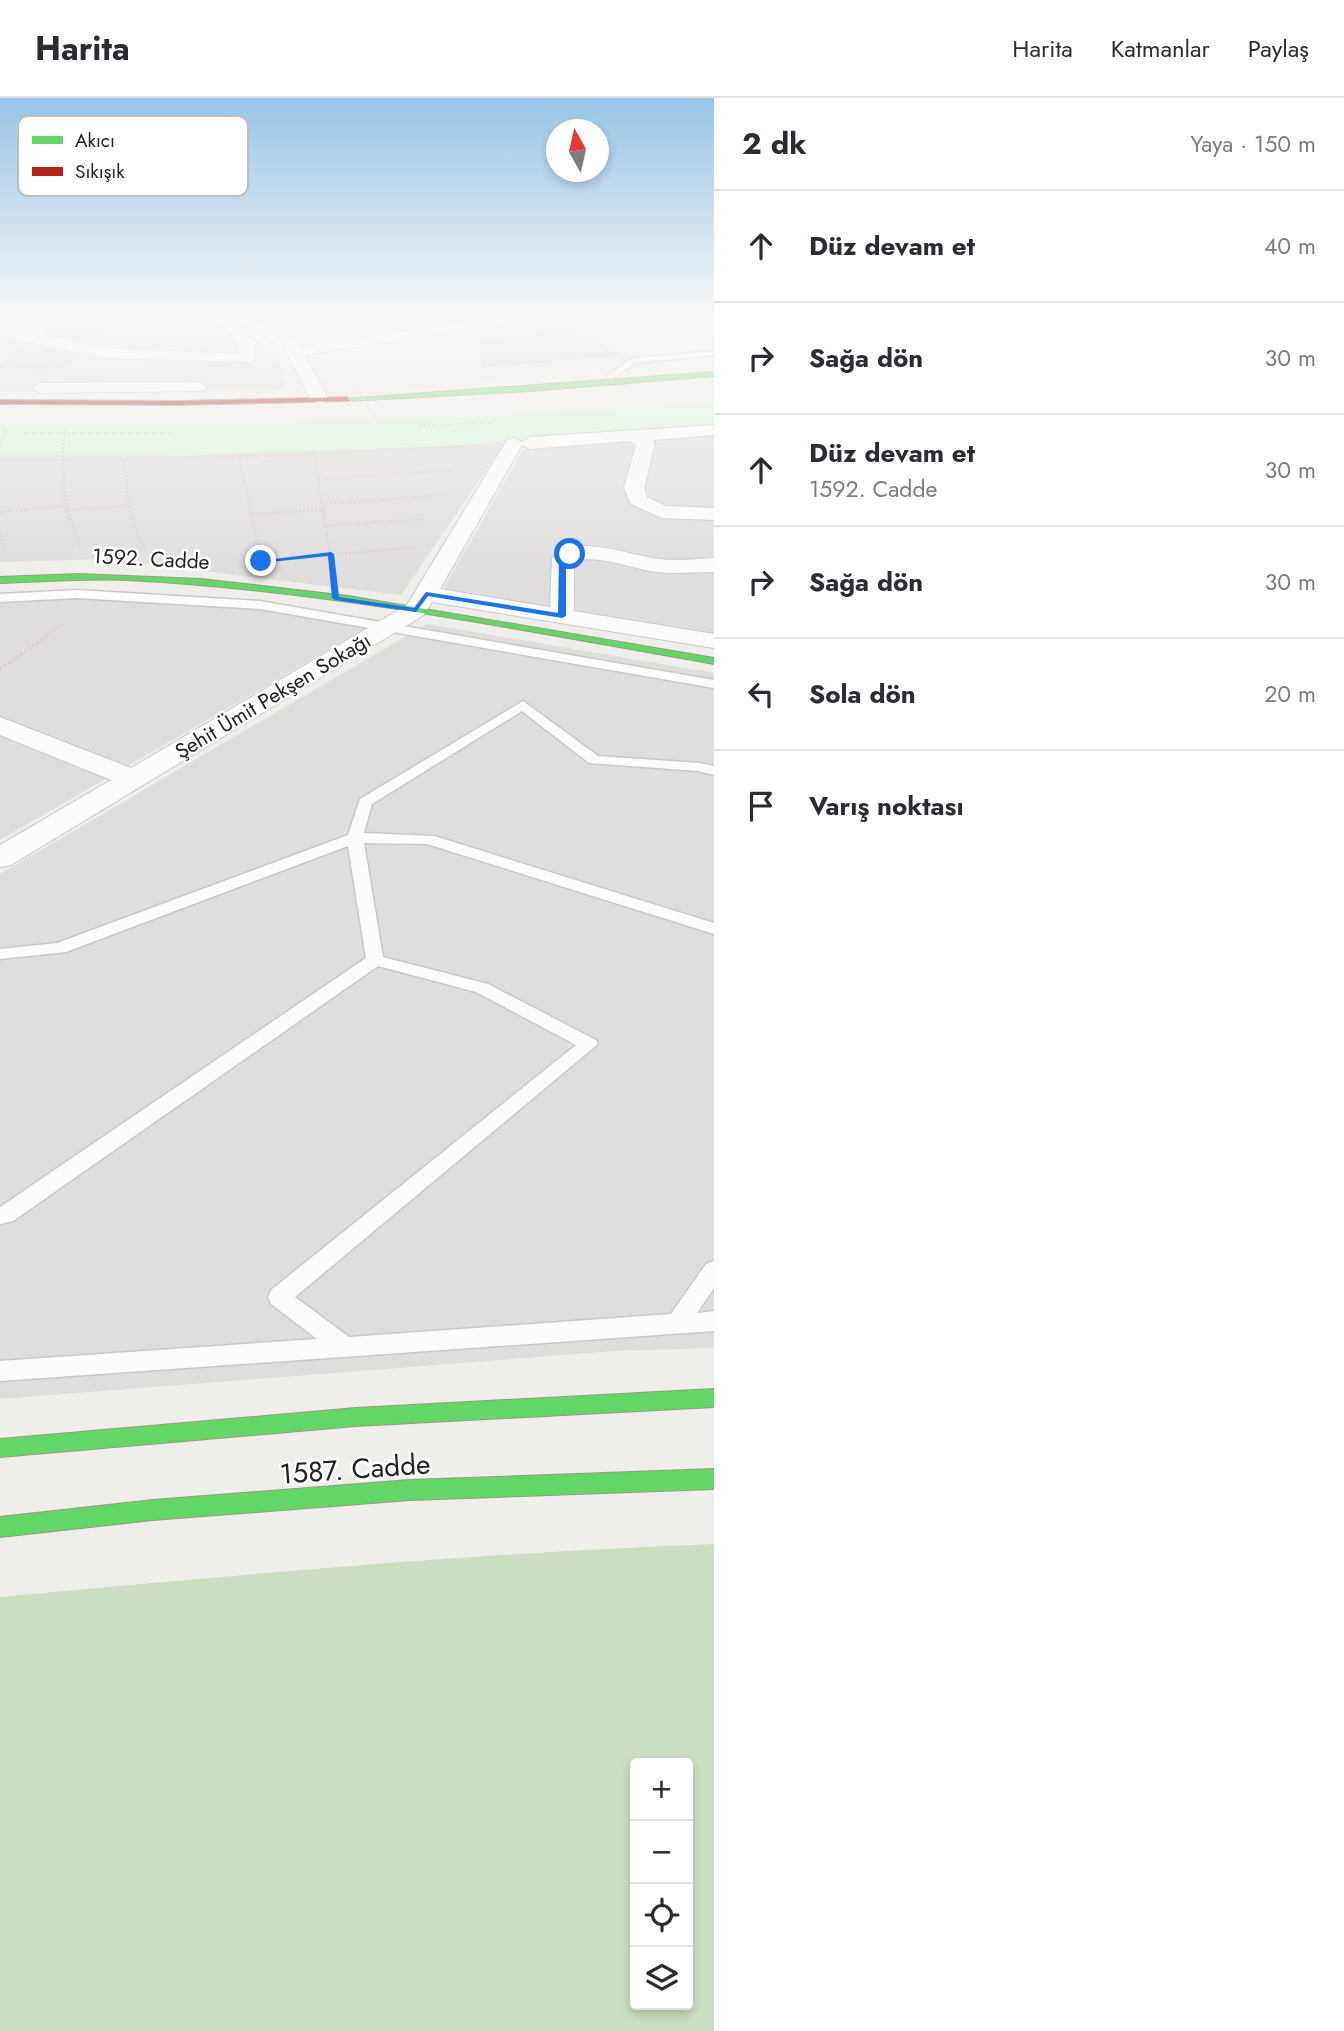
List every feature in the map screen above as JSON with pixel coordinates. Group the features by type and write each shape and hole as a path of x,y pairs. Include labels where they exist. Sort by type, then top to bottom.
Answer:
{"main road":[{"path":"93,404 157,404"},
{"path":"0,417 317,414 509,404"},
{"path":"485,406 539,405"},
{"name":"1592. Cadde","path":"0,580 101,576 159,579 335,598 421,602 714,661"},
{"name":"1587. Cadde","path":"0,1448 165,1431 419,1412 714,1398"},
{"name":"1587. Cadde","path":"0,1527 166,1509 410,1490 714,1479"}],"street":[{"path":"522,444 714,430"},
{"path":"636,437 646,443 634,488 638,500 662,512 714,514"},
{"name":"Şehit Ümit Pekşen Sokağı","path":"0,858 389,626 421,602 522,444"},
{"path":"562,616 563,558 570,554 586,553 656,566 714,565"},
{"path":"421,602 562,616 714,640"},
{"path":"0,725 133,779"}],"lane":[{"path":"0,598 102,596 260,605 714,684"},
{"path":"375,960 355,838 365,802 523,705 594,760 699,767 714,771"},
{"path":"0,954 60,948 355,838 428,839 714,929"},
{"path":"0,1216 375,960 482,988 589,1044 279,1297 344,1346"},
{"path":"680,1321 714,1270"},
{"path":"0,1371 680,1321 714,1321"}],"path":[{"path":"367,404 374,418"},
{"path":"67,418 59,459 64,508 83,555"},
{"path":"0,460 239,457 522,444"},
{"path":"314,454 331,554 335,598"},
{"path":"239,457 261,561"},
{"path":"123,459 131,518 159,579"},
{"path":"318,478 452,470"},
{"path":"322,505 448,495"},
{"path":"0,512 129,506"},
{"path":"251,514 324,510"},
{"path":"326,526 425,519"},
{"path":"0,533 8,557"},
{"path":"285,558 421,546"},
{"path":"0,669 102,596"}],"shaded area":[{"path":"714,427 714,649 435,603 529,440"},
{"path":"506,441 401,595 103,559 0,562 0,455 194,455"},
{"path":"0,596 254,601 380,620 0,840"},
{"path":"427,624 714,673 714,1348 615,1351 0,1399 0,874"}],"green space":[{"path":"714,404 714,427 357,449 0,455 0,425 178,425 536,414"},
{"path":"714,1544 714,2031 0,2031 0,1597 536,1553"}],"traffic: fast":[{"path":"0,580 127,577 275,590 422,610 714,661"},
{"path":"0,1448 356,1417 714,1398"},
{"path":"0,1527 153,1510 410,1490 714,1479"}],"route":[{"path":"261,561 331,554 335,598 416,610 426,594 562,616 563,558 570,554"}]}
